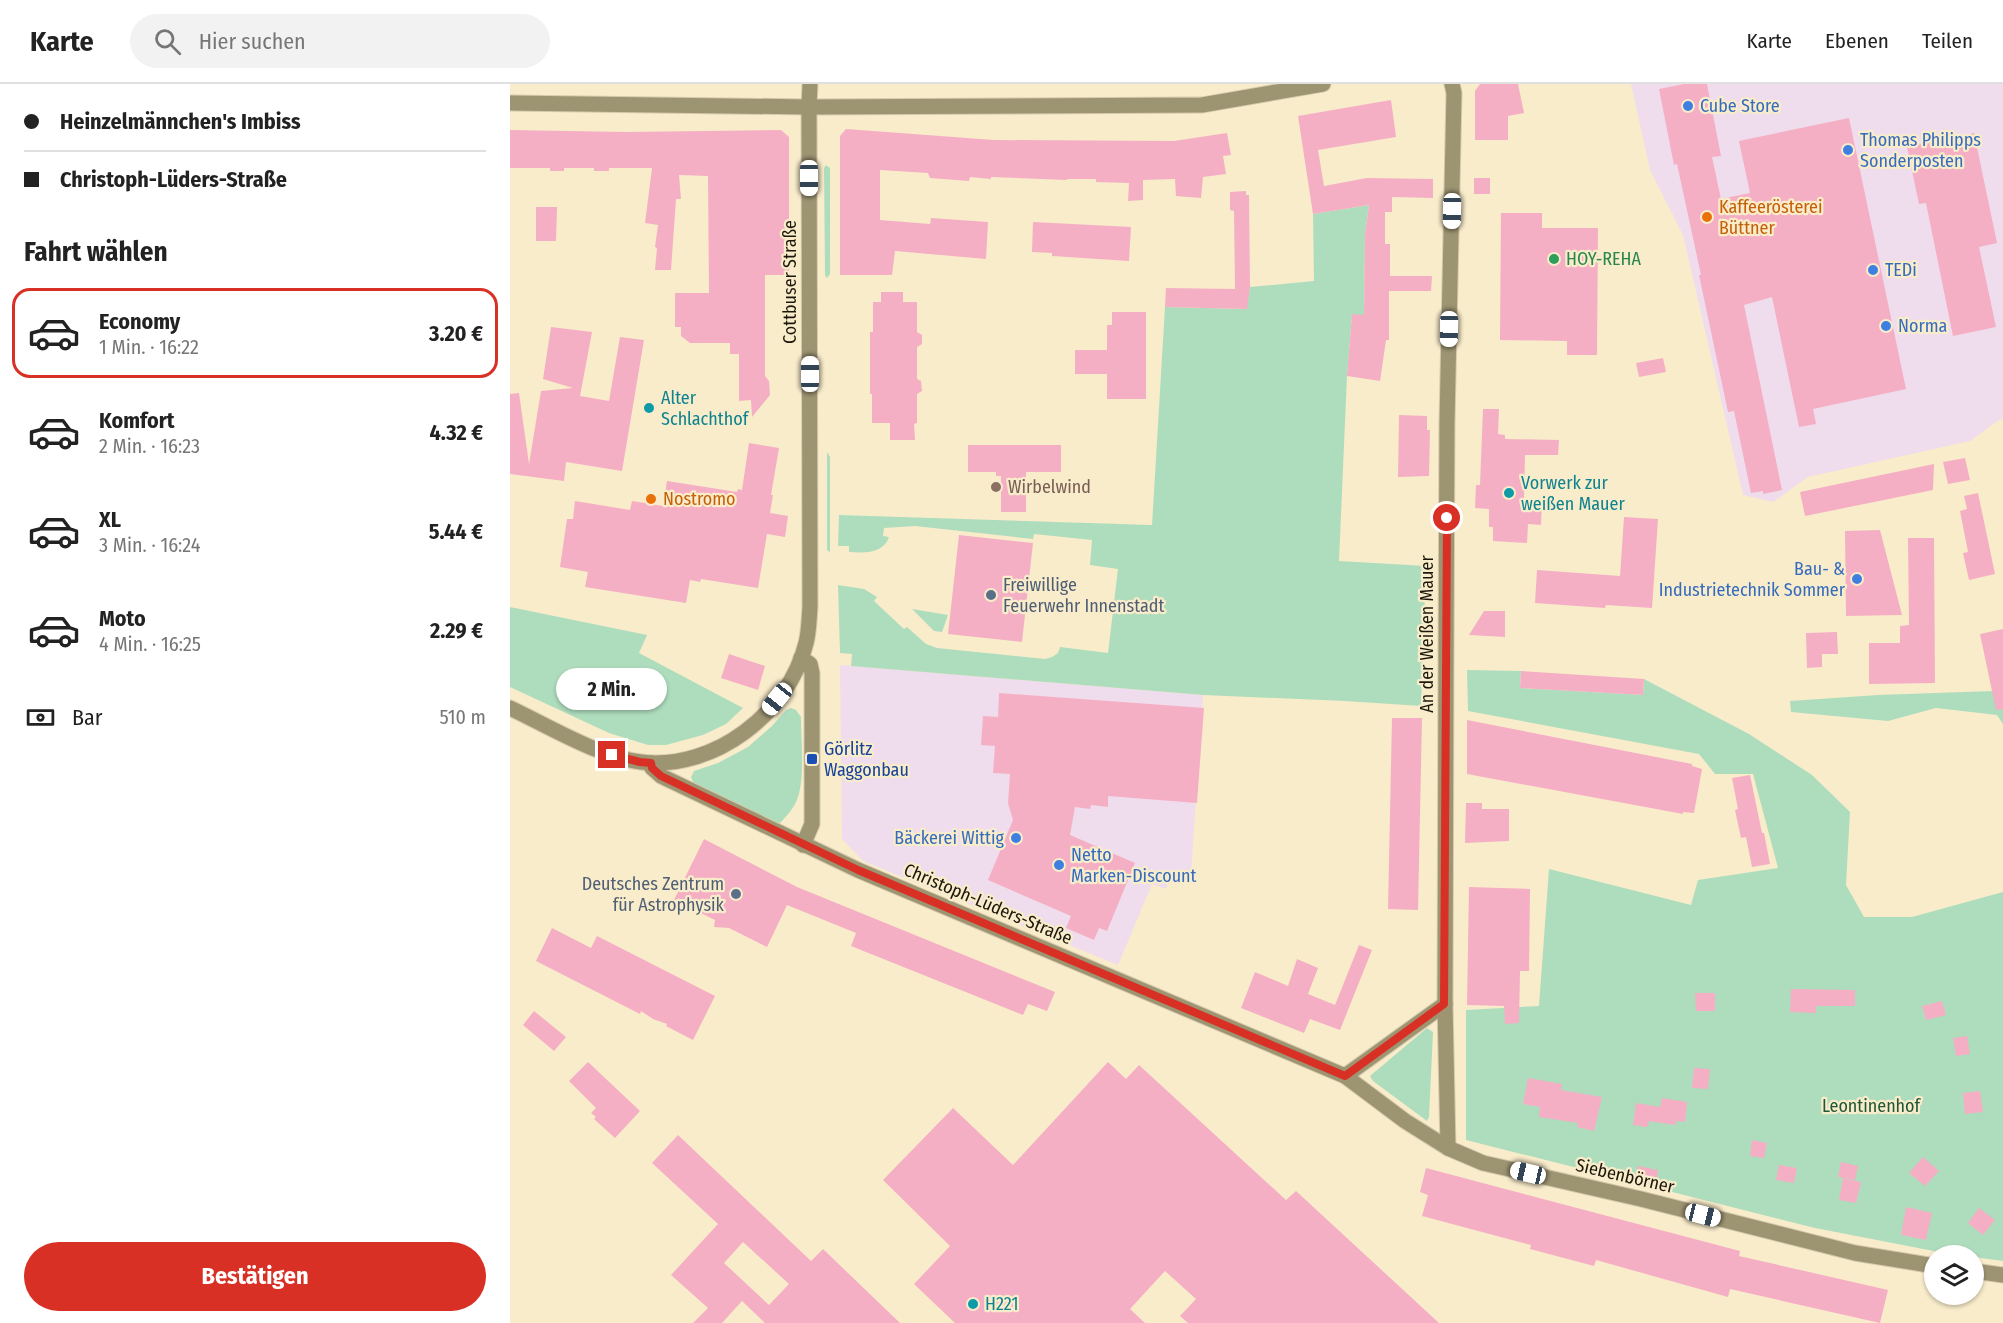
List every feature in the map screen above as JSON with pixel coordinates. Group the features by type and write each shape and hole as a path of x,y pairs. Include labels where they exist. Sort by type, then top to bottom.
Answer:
{"street":[{"name":"Cottbuser Straße","path":"651,763 669,762 701,755 726,745 753,727 777,699 801,658 806,644 810,607 808,106 810,84"},
{"path":"510,103 808,106 1202,105 1246,91 1323,84"},
{"name":"An der Weißen Mauer","path":"1448,1148 1444,1004 1447,435 1454,93 1452,84"},
{"path":"801,658 810,664 812,673 812,824 803,844"},
{"path":"510,708 612,755 651,763"},
{"name":"Christoph-Lüders-Straße","path":"651,763 652,768 661,776 858,870 1345,1076 1448,1148"},
{"path":"1345,1076 1444,1004"},
{"name":"Siebenbörner","path":"1448,1148 1483,1163 1641,1199 1855,1253 1924,1264"},
{"path":"1984,1272 2003,1275"}],"shaded area":[{"path":"1631,84 2003,84 2003,419 1970,441 1808,477 1773,502 1743,495 1683,235 1650,170"},
{"path":"840,665 1203,695 1191,873 1173,871 1166,889 1152,884 1118,965 863,861 842,839"}],"green space":[{"path":"826,165 830,168 830,274 827,278 825,275 824,168"},
{"path":"1369,205 1365,234 1364,315 1352,315 1339,561 1426,566 1421,706 1203,695 851,666 852,654 840,653 838,585 864,589 877,597 874,601 904,629 907,627 926,644 937,648 1045,659 1058,653 1060,647 1108,653 1118,569 1090,565 1092,540 1034,534 1033,539 915,526 884,528 883,536 889,537 882,547 867,552 849,552 849,546 838,546 839,515 1152,525 1165,307 1246,309 1250,287 1314,281 1313,214"},
{"path":"827,452 830,457 830,552 827,550"},
{"path":"510,607 647,635 639,653 743,708 726,724 703,735 666,745 648,745 609,733 510,687"},
{"path":"912,609 948,615 942,632 934,631"},
{"name":"Leontinenhof","path":"1467,670 1521,671 1520,688 1643,695 1644,679 1749,734 1812,775 1850,812 1846,885 1864,917 1912,917 2003,892 2003,1261 1984,1258 1984,1245 1924,1245 1924,1249 1815,1228 1466,1140 1466,1010 1539,1006 1549,869 1691,905 1698,880 1778,868 1753,774 1715,774 1699,754 1468,711"},
{"path":"2003,689 2003,724 1997,715 1936,708 1888,721 1791,712 1790,701 1993,691"},
{"path":"791,708 796,710 801,717 801,779 795,804 779,824 771,824 694,784 691,777 694,771 718,763 748,747 786,710"},
{"path":"1427,1028 1433,1032 1427,1121 1373,1081 1370,1076"}],"building":[{"path":"1480,84 1518,84 1524,113 1508,116 1508,140 1475,140 1475,91"},
{"path":"1684,84 1707,84 1721,156 1712,157 1721,199 1750,193 1739,141 1849,118 1906,389 1813,409 1816,424 1799,427 1772,297 1744,305 1782,490 1763,494 1763,491 1751,493 1734,411 1728,412 1699,275 1701,275 1677,164 1674,165 1659,89"},
{"path":"1391,100 1396,137 1318,150 1324,186 1367,178 1433,179 1433,198 1392,197 1392,212 1385,212 1385,244 1390,244 1390,276 1432,276 1431,291 1389,291 1389,340 1386,340 1380,381 1347,376 1352,314 1364,315 1365,234 1369,205 1313,214 1298,116"},
{"path":"846,129 994,140 1174,141 1227,133 1231,155 1223,156 1226,174 1203,177 1201,198 1176,196 1175,179 1143,180 1143,200 1128,201 1129,183 1096,182 1096,179 991,177 991,179 970,177 969,181 930,178 928,173 880,170 880,220 930,224 931,218 988,222 986,259 895,251 892,275 840,275 840,136"},
{"path":"510,130 626,132 781,130 789,137 789,275 765,275 765,376 769,381 770,395 752,417 751,400 739,401 739,354 730,354 730,343 690,343 681,336 681,327 675,327 675,293 709,293 708,176 679,175 681,199 676,199 671,270 655,270 658,225 645,223 652,168 609,168 609,171 594,171 594,168 564,168 564,171 550,171 550,168 510,168"},
{"path":"1974,133 1997,243 1979,247 1996,327 1953,336 1926,203 1919,204 1907,147"},
{"path":"1474,178 1490,178 1490,194 1474,194"},
{"path":"1246,191 1246,195 1249,195 1250,287 1247,309 1165,307 1166,288 1235,289 1234,211 1230,210 1230,192"},
{"path":"536,207 557,207 556,241 536,241"},
{"path":"1501,213 1542,213 1542,228 1598,228 1597,355 1567,355 1567,341 1500,340"},
{"path":"1033,222 1131,227 1129,261 1052,256 1052,253 1032,252"},
{"path":"881,292 903,292 903,302 917,302 917,332 922,335 922,344 917,347 917,379 921,381 922,391 917,394 915,440 890,440 890,423 872,423 870,332 873,332 873,302 881,302"},
{"path":"1112,312 1146,312 1146,399 1107,399 1107,374 1075,374 1075,350 1107,350 1107,325 1112,325"},
{"path":"551,327 592,332 580,396 609,401 620,337 644,340 622,471 566,462 564,481 510,474 510,394 519,393 529,464 541,391 573,388 543,379"},
{"path":"1663,358 1666,372 1639,377 1636,363"},
{"name":"Vorwerk zur weißen Mauer","path":"1483,409 1499,409 1498,434 1505,435 1505,439 1559,440 1558,455 1525,455 1524,500 1542,501 1541,525 1528,524 1527,543 1493,541 1493,527 1489,527 1489,509 1475,508 1476,485 1480,485"},
{"path":"1399,415 1427,416 1427,430 1430,430 1429,476 1398,477"},
{"path":"749,443 779,448 770,513 788,516 785,537 767,534 758,588 701,579 700,582 690,580 686,603 585,587 588,572 560,567 567,519 573,519 575,501 630,510 632,501 663,506 667,481 737,492 738,489 742,490"},
{"path":"968,445 1061,445 1061,472 1026,472 1026,512 1001,512 1001,476 996,476 996,472 968,472"},
{"path":"1965,458 1970,480 1948,484 1943,462"},
{"path":"1934,464 1933,490 1805,516 1800,492"},
{"path":"1978,493 1995,574 1969,580 1963,553 1968,552 1960,511 1967,509 1964,496"},
{"path":"1624,517 1658,519 1652,608 1606,605 1605,608 1535,603 1537,570 1620,576"},
{"path":"1880,530 1902,615 1846,616 1845,531"},
{"path":"959,535 1033,543 1022,642 948,634"},
{"path":"1908,538 1934,538 1935,683 1869,684 1869,643 1900,643 1900,626 1909,625"},
{"path":"1484,611 1505,611 1505,637 1469,635"},
{"path":"2003,629 2003,709 1996,710 1980,634"},
{"path":"1837,632 1838,654 1822,654 1822,667 1807,668 1806,633"},
{"path":"729,654 765,666 758,690 721,678"},
{"path":"1521,671 1644,679 1643,695 1520,688"},
{"path":"999,693 1204,708 1197,803 1108,796 1108,807 1091,805 1090,809 1075,807 1070,835 1135,863 1107,931 1099,928 1094,940 1066,928 1071,916 988,880 1013,820 1008,803 1010,774 993,773 995,746 981,745 983,716 998,717"},
{"path":"1392,718 1422,718 1418,910 1388,909"},
{"path":"1467,720 1692,764 1702,769 1694,813 1683,812 1683,814 1467,774"},
{"path":"1750,775 1770,864 1752,867 1746,837 1741,838 1732,778"},
{"path":"1466,803 1482,803 1482,809 1509,809 1509,841 1465,843"},
{"path":"704,839 797,887 1055,992 1047,1011 1028,1004 1023,1015 851,946 856,933 787,905 767,947 729,928 714,927 715,920 674,900"},
{"path":"1469,887 1530,889 1529,971 1520,971 1519,1023 1505,1024 1504,1006 1467,1005"},
{"path":"552,928 591,948 597,936 715,996 693,1040 666,1026 667,1024 641,1011 640,1014 536,961"},
{"path":"1359,945 1372,950 1340,1030 1310,1019 1304,1033 1241,1008 1255,972 1288,986 1297,959 1318,968 1308,994 1335,1005"},
{"path":"1791,989 1855,990 1855,1006 1816,1006 1816,1013 1790,1012"},
{"path":"1695,993 1715,993 1715,1011 1696,1011"},
{"path":"1942,1001 1946,1015 1926,1020 1922,1006"},
{"path":"534,1011 566,1037 554,1051 523,1025"},
{"path":"1967,1036 1970,1054 1956,1056 1953,1038"},
{"path":"588,1062 640,1111 615,1138 594,1119 596,1117 591,1113 596,1108 569,1081"},
{"path":"1108,1062 1126,1079 1139,1065 1286,1200 1296,1191 1439,1323 1188,1323 1180,1316 1196,1299 1165,1271 1130,1309 1145,1323 955,1323 914,1284 950,1246 883,1180 953,1108 1013,1165"},
{"path":"1694,1068 1710,1069 1708,1089 1692,1088"},
{"path":"1528,1078 1562,1084 1561,1090 1602,1097 1594,1131 1577,1127 1578,1123 1539,1117 1540,1107 1523,1104"},
{"path":"1980,1091 1983,1112 1965,1114 1963,1093"},
{"path":"1662,1098 1687,1102 1685,1122 1676,1121 1675,1125 1649,1121 1648,1127 1633,1125 1636,1103 1660,1107"},
{"path":"678,1135 811,1261 823,1249 900,1323 765,1323 742,1301 722,1323 693,1323 708,1308 671,1275 718,1224 652,1163","holes":["743,1242 789,1284 769,1305 724,1263"]},
{"path":"1752,1140 1767,1143 1764,1158 1750,1156"},
{"path":"1923,1157 1939,1171 1925,1186 1909,1173"},
{"path":"1841,1162 1858,1166 1855,1180 1838,1177"},
{"path":"1779,1165 1797,1168 1794,1183 1776,1180"},
{"path":"1638,1166 1658,1170 1656,1184 1635,1181"},
{"path":"1426,1168 1740,1251 1739,1256 1888,1290 1880,1323 1730,1289 1728,1297 1596,1260 1594,1266 1530,1249 1531,1245 1422,1216 1428,1195 1420,1192"},
{"path":"1843,1178 1861,1182 1856,1203 1839,1200"},
{"path":"1906,1207 1932,1213 1926,1240 1901,1235"},
{"path":"1979,1208 1995,1220 1983,1235 1968,1223"}],"place":[{"name":"Cube Store","path":"1688,106"},
{"name":"Thomas Philipps Sonderposten","path":"1848,150"},
{"name":"Kaffeerösterei Büttner","path":"1707,217"},
{"name":"HOY-REHA","path":"1554,259"},
{"name":"TEDi","path":"1873,270"},
{"name":"Norma","path":"1886,326"},
{"name":"Alter Schlachthof","path":"649,408"},
{"name":"Wirbelwind","path":"996,487"},
{"name":"Vorwerk zur weißen Mauer","path":"1509,493"},
{"name":"Nostromo","path":"651,499"},
{"name":"Bau- & Industrietechnik Sommer","path":"1857,579"},
{"name":"Freiwillige Feuerwehr Innenstadt","path":"991,595"},
{"name":"Görlitz Waggonbau","path":"812,759"},
{"name":"Bäckerei Wittig","path":"1016,838"},
{"name":"Netto Marken-Discount","path":"1059,865"},
{"name":"Deutsches Zentrum für Astrophysik","path":"736,894"},
{"name":"H221","path":"973,1304"}],"route":[{"path":"612,755 651,763 652,768 661,776 858,870 1345,1076 1362,1066 1444,1004 1447,518"}]}
